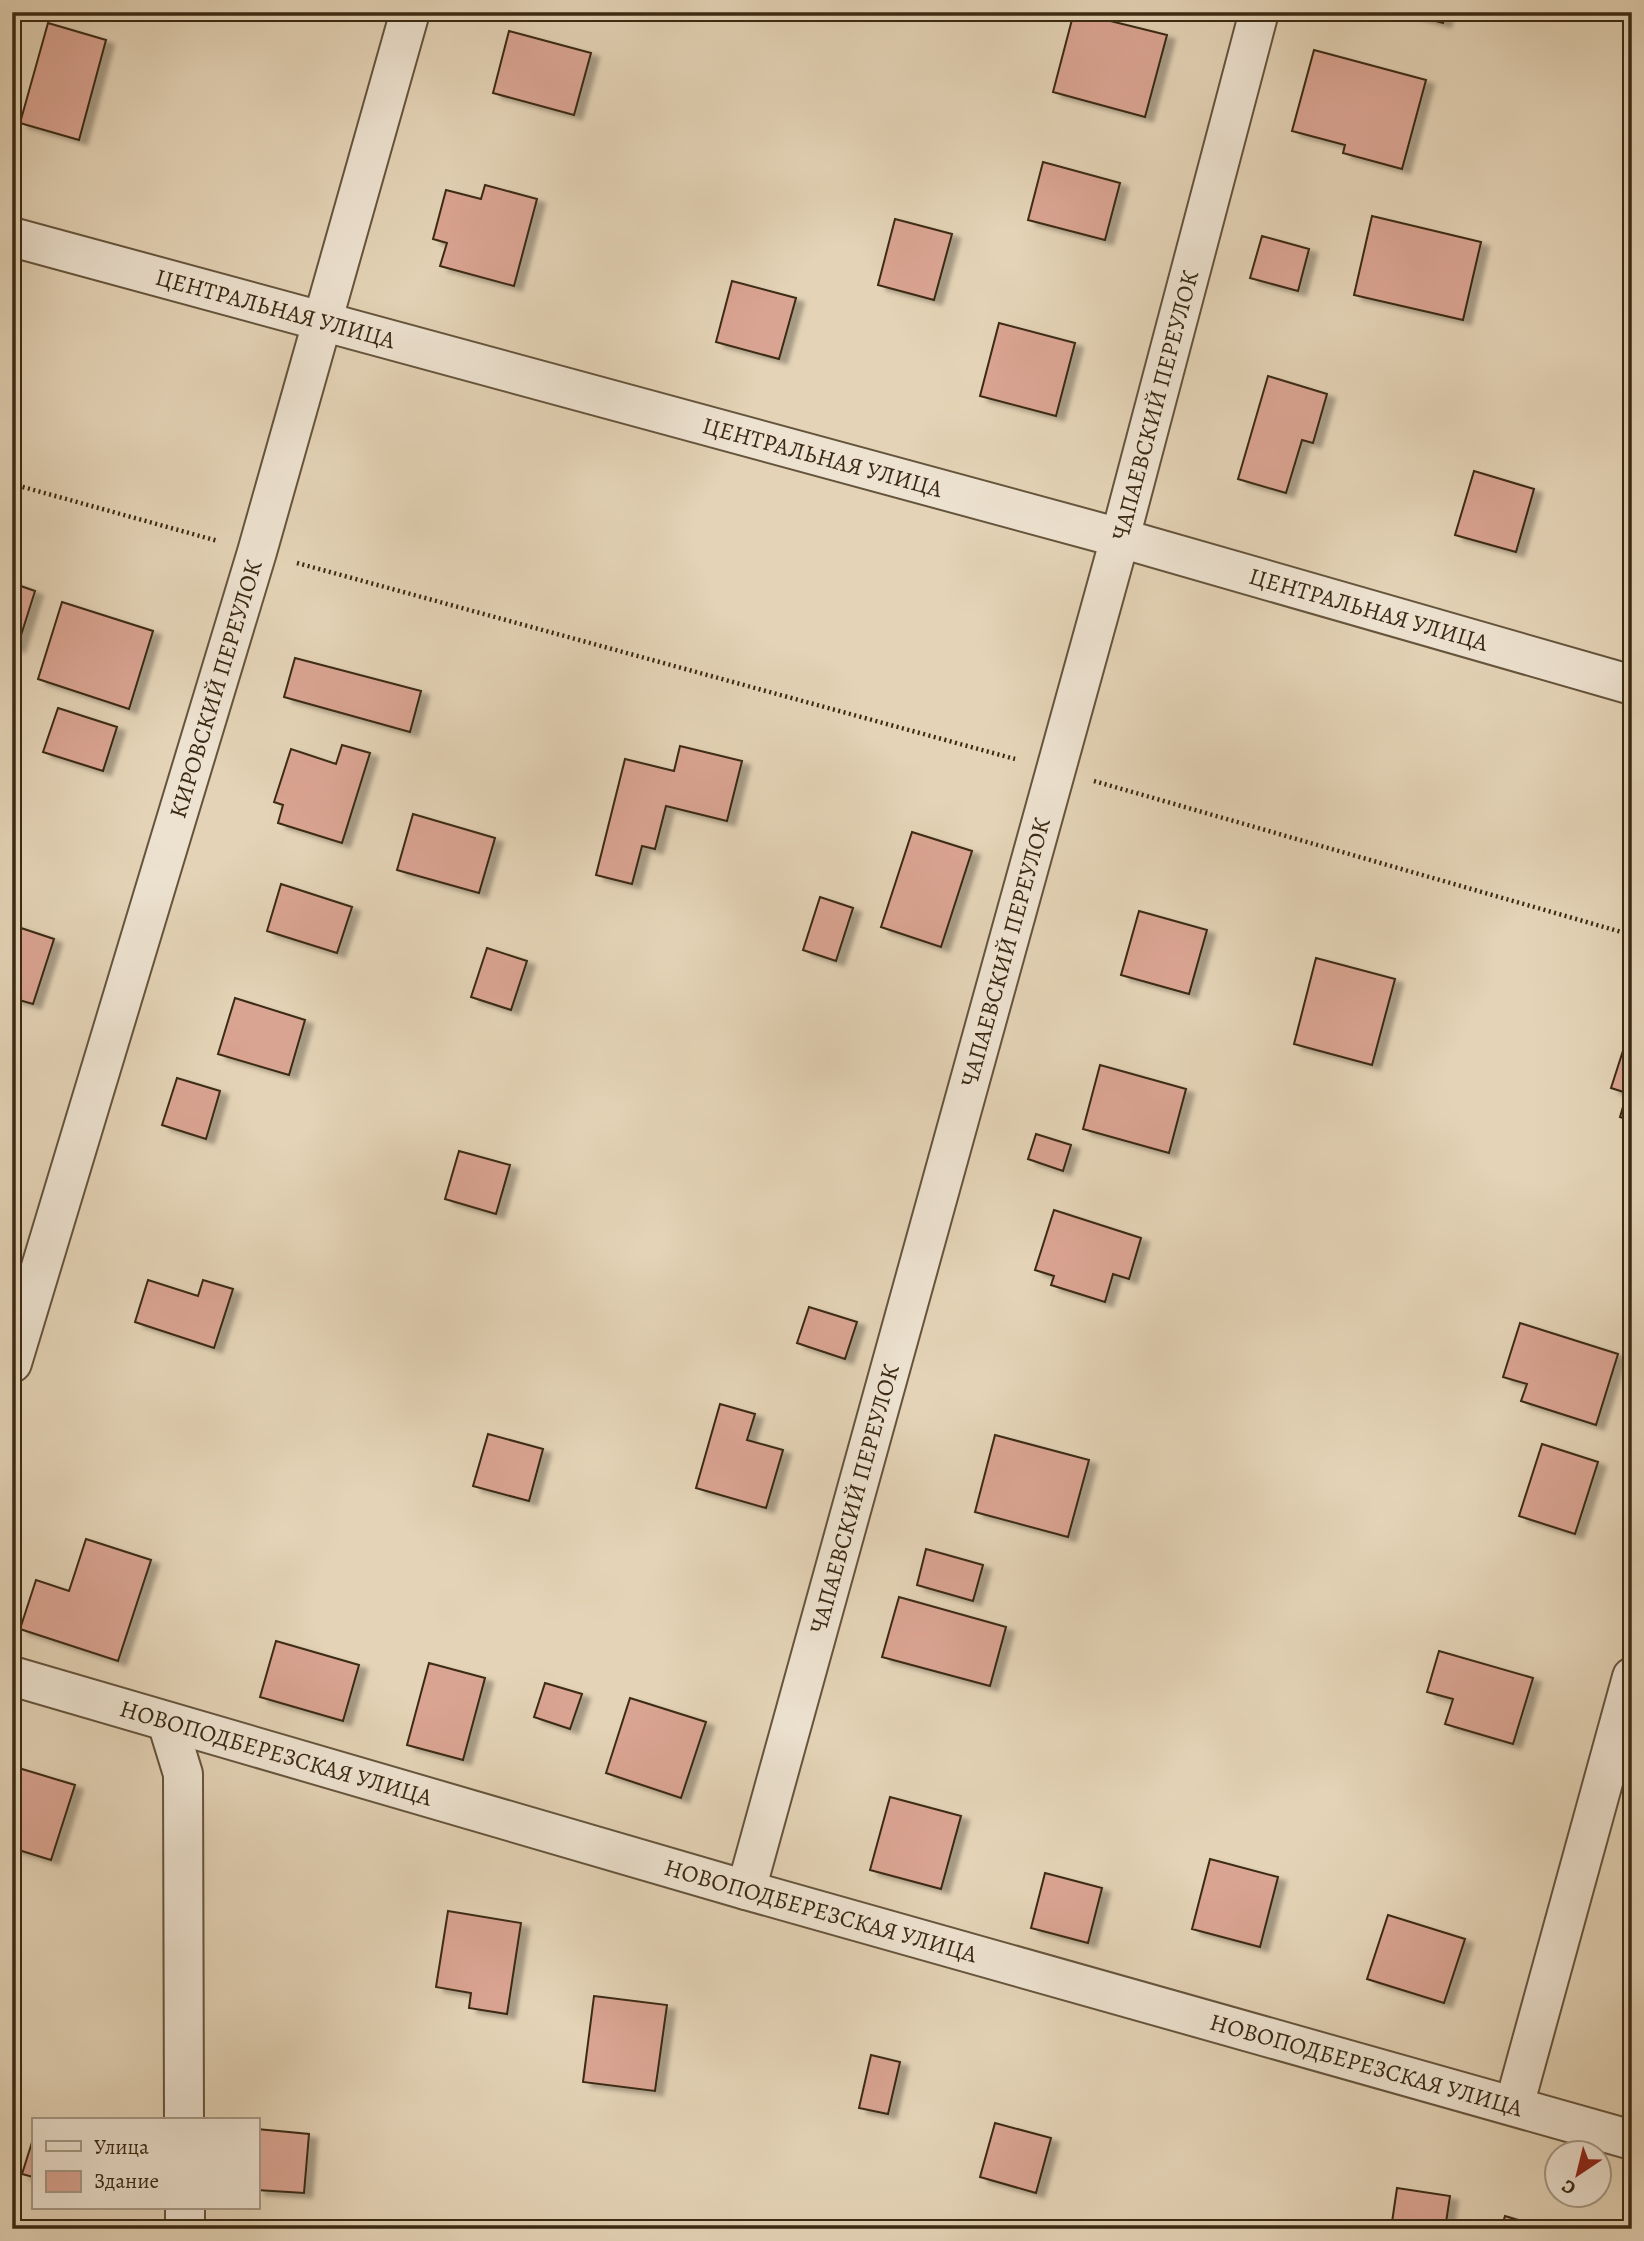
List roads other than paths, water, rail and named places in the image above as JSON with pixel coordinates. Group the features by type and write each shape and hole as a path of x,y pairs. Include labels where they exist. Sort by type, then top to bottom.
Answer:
{"street":[{"name":"КИРОВСКИЙ ПЕРЕУЛОК","path":"12,1363 257,552 411,12"},
{"name":"ЧАПАЕВСКИЙ ПЕРЕУЛОК","path":"746,1890 1120,538 1259,12"},
{"name":"ЦЕНТРАЛЬНАЯ УЛИЦА","path":"12,237 1120,538 1632,685"},
{"name":"НОВОПОДБЕРЕЗСКАЯ УЛИЦА","path":"12,1676 746,1890 1632,2140"},
{"path":"1514,2106 1632,1676"},
{"path":"167,1722 183,1773 184,2118"},
{"path":"185,2210 185,2229"}]}
